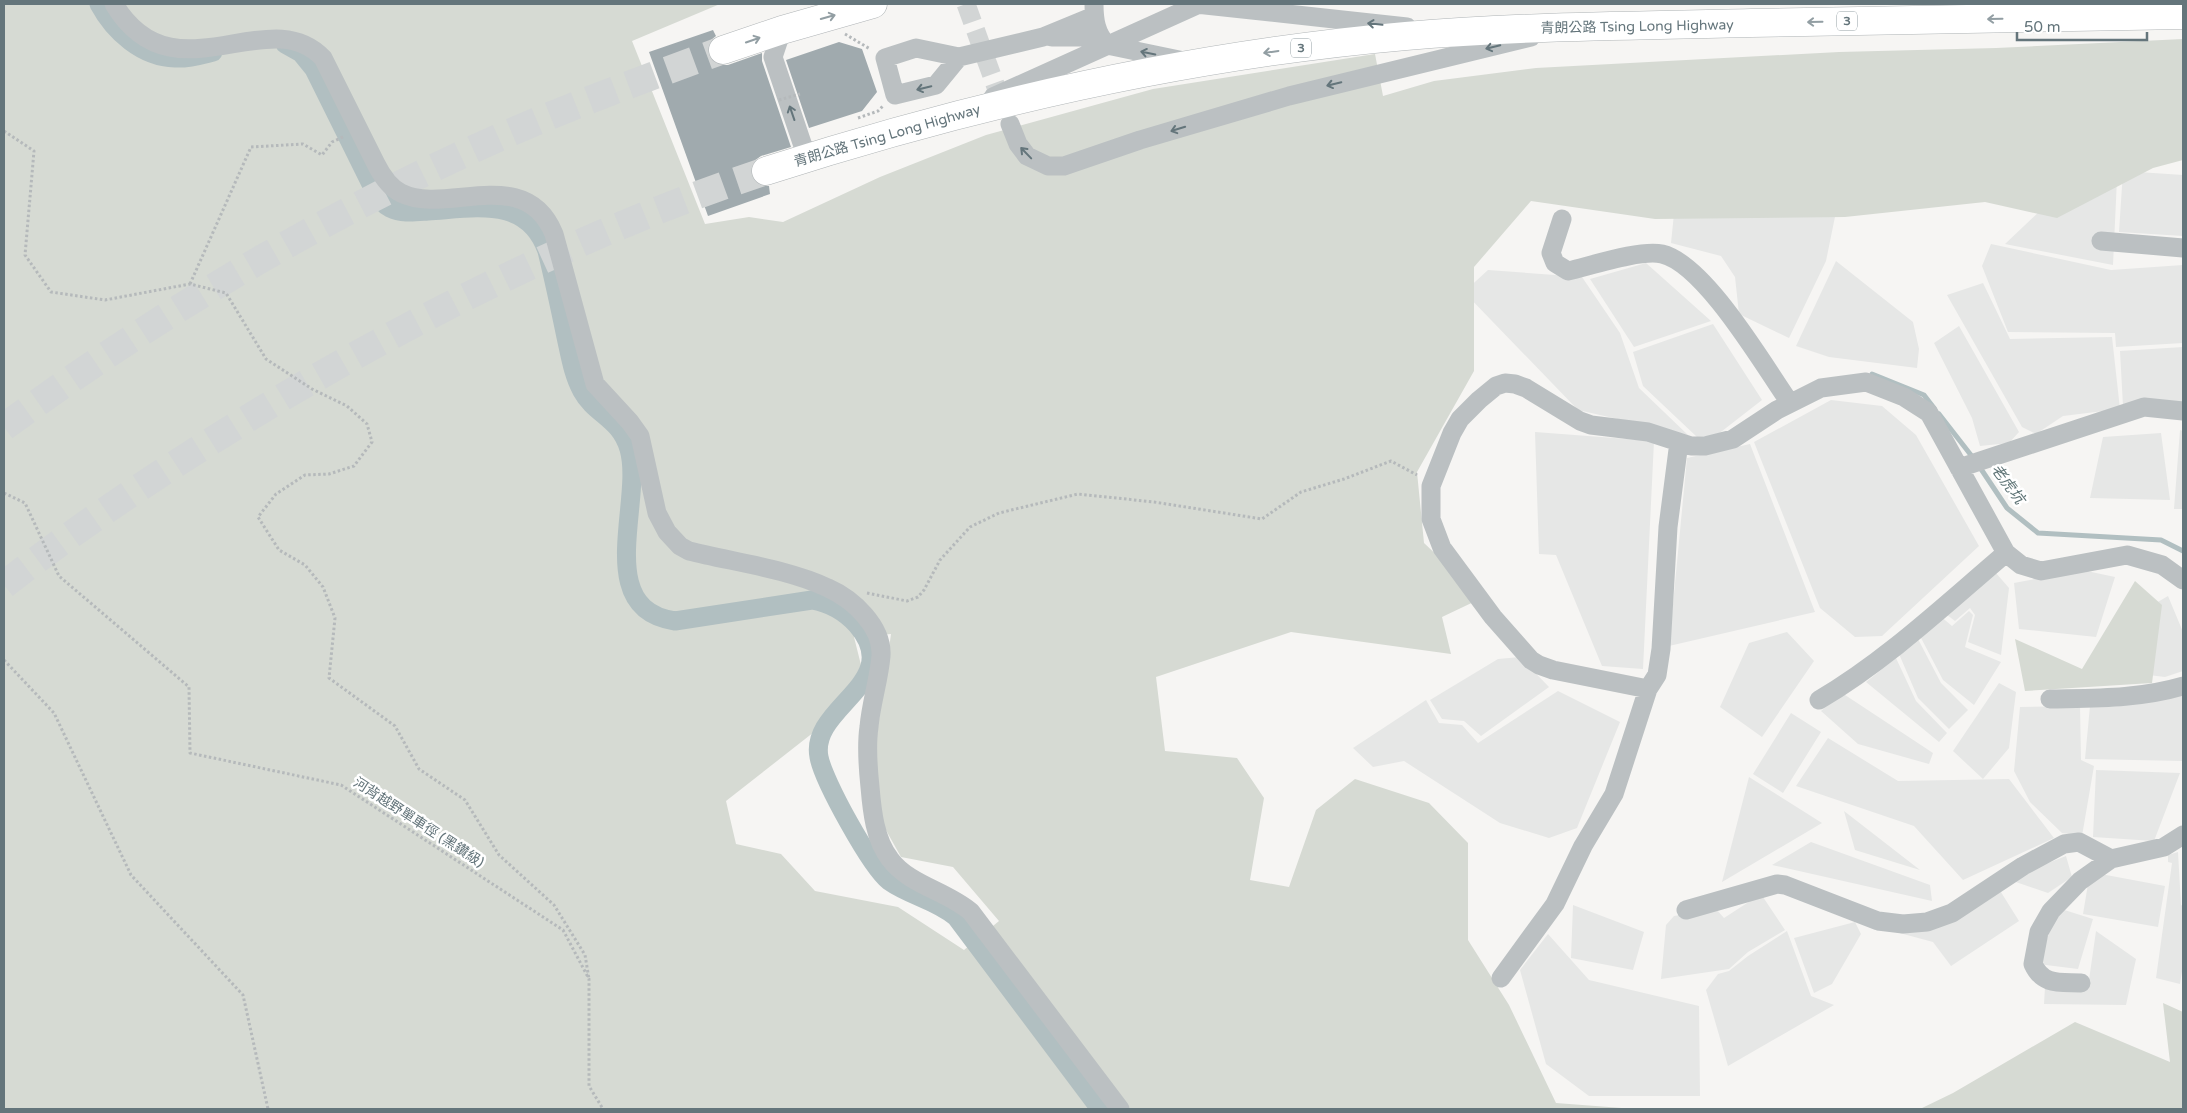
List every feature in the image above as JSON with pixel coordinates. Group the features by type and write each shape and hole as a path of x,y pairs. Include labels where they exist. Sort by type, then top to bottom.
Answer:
{"highway":[{"path":"724,50 782,30 873,4"},
{"name":"青朗公路 Tsing Long Highway","path":"766,171 955,115 1010,113 1094,82 1196,63 1352,42 1458,32 1574,27 2183,15"}],"street":[{"path":"114,4 123,17 142,34 156,42 169,45 189,44 260,29 278,29 296,33 312,44 323,58 376,164 386,180 395,189 408,196 422,198 499,195 520,200 540,212 554,234 595,384 630,422 640,436 657,513 667,532 680,546 689,551 794,576 829,588 853,604 876,632 881,654 868,728 868,769 872,807 881,845 901,872 958,901 972,912 1120,1109"},
{"path":"955,115 1103,41 1198,4 1294,9 1458,32"},
{"path":"959,57 936,85 895,95 885,58 916,48 959,57 1043,37 1094,10 1103,41"},
{"path":"1010,113 1018,144 1027,156 1048,166 1064,166 1140,140 1289,96 1574,27"},
{"path":"782,30 773,57 803,146 813,156"},
{"path":"1043,37 1103,41 1196,63"},
{"path":"1562,219 1551,253 1555,263 1568,271 1644,254 1662,254 1692,272 1713,292 1790,403"},
{"path":"2101,241 2183,248"},
{"path":"1648,689 1539,666 1522,651 1493,617 1439,542 1431,519 1430,497 1434,477 1444,449 1460,419 1490,390 1505,383 1515,384 1526,388 1580,420 1591,424 1648,432 1691,446 1705,446 1733,439 1790,403 1822,388 1866,382 1904,396 1929,414 1963,467 2006,553 2021,565 2041,571 2127,555 2162,565 2183,580"},
{"path":"1963,467 2144,406 2183,411"},
{"path":"1501,978 1555,904 1584,846 1614,794 1648,689 1657,675 1661,649 1668,527 1679,442"},
{"path":"1819,700 1848,683 1883,657 2006,553"},
{"path":"2050,699 2126,698 2160,693 2183,686"},
{"path":"2081,983 2048,981 2036,972 2033,957 2039,932 2051,911 2080,881 2111,859 2164,847 2183,835"},
{"path":"1686,910 1777,884 1785,885 1878,921 1903,924 1927,922 1952,912 2023,866 2064,844 2079,842 2111,859"}],"path":[{"path":"844,34 885,58"},
{"path":"779,100 800,94"},
{"path":"853,120 878,111 895,95"},
{"path":"4,132 34,151 25,255 51,292 105,300 190,284 226,293 266,359 312,389 347,406 367,424 372,442 354,466 329,474 305,475 276,494 258,517 278,550 305,565 323,587 335,618 329,678 395,726 419,769 465,800 499,854 554,904 585,955 589,979"},
{"path":"190,284 251,147 303,144 322,155 332,142"},
{"path":"853,604 862,592 907,601 918,597 924,590 940,560 970,527 999,513 1078,494 1154,502 1262,518 1301,492 1344,479 1391,460 1424,478 1434,477"},
{"name":"河背越野單車徑 (黑鑽級)","path":"4,493 25,503 59,576 189,687 190,753 342,785 563,930 589,979 589,1086 603,1109"},
{"path":"4,660 54,713 132,875 243,995 268,1109"}],"shaded area":[{"path":"4,4 720,4 632,41 705,224 749,217 783,222 880,177 986,135 1153,89 1375,54 1383,96 1434,81 1536,68 1839,52 1996,48 2183,39 2183,160 2153,168 2057,218 1985,202 1845,217 1655,219 1531,201 1474,267 1474,371 1417,472 1424,543 1482,598 1442,617 1451,654 1291,632 1156,677 1165,751 1237,758 1264,798 1250,880 1289,887 1316,810 1355,779 1429,803 1468,843 1468,940 1509,1005 1556,1103 1635,1109 4,1109","holes":["891,634 868,798 901,857 953,867 999,921 964,950 898,907 815,891 781,854 736,844 726,801 814,732 862,669 854,637"]},
{"path":"2119,136 2113,265 2005,244"},
{"path":"2123,171 2183,175 2183,236 2119,232"},
{"path":"1838,202 1826,261 1789,338 1739,314 1735,277 1721,256 1671,243 1675,204"},
{"path":"1991,244 2111,270 2183,265 2183,343 2116,347 2115,333 2008,332 1982,266"},
{"path":"1836,261 1913,322 1919,349 1917,368 1829,357 1796,346"},
{"path":"1646,263 1711,321 1634,347 1590,279"},
{"path":"1488,270 1582,277 1620,333 1639,388 1688,435 1578,410 1464,292"},
{"path":"1983,283 2010,339 2112,337 2120,409 2063,416 2036,434 2022,427 1947,295"},
{"path":"1713,324 1762,400 1717,435 1697,437 1643,386 1633,352"},
{"path":"1959,326 2019,432 2009,443 1980,446 1972,418 1934,343"},
{"path":"2183,347 2183,403 2123,406 2120,351"},
{"path":"1831,400 1882,406 1916,435 1979,546 1882,636 1855,637 1820,608 1754,442"},
{"path":"2180,430 2183,431 2183,509 2174,509"},
{"path":"1535,432 1654,441 1643,669 1602,666 1556,555 1539,554"},
{"path":"2161,433 2170,500 2090,498 2103,437"},
{"path":"1750,444 1815,612 1669,646 1687,458"},
{"path":"2082,570 2115,577 2096,637 2019,629 2014,583"},
{"path":"1996,573 2009,588 2001,655 1968,642 1975,615 1970,608 1955,621 1934,605"},
{"path":"2135,581 2162,605 2152,683 2025,691 2015,639 2082,669"},
{"path":"2168,596 2183,632 2183,671 2165,677 2124,672 2134,616"},
{"path":"1969,611 1973,615 1965,647 2001,662 1974,705 1943,680 1920,636 1939,615 1952,626"},
{"path":"1787,632 1814,661 1762,737 1720,707 1749,643"},
{"path":"1918,639 1941,683 1968,710 1949,729 1918,698 1899,654"},
{"path":"1520,657 1549,687 1481,736 1464,721 1442,719 1430,700 1498,659"},
{"path":"1896,658 1916,701 1947,733 1939,742 1866,682"},
{"path":"1999,683 2016,692 2009,748 1983,779 1953,751"},
{"path":"1558,691 1620,722 1577,828 1549,838 1500,823 1404,761 1373,767 1353,748 1426,700 1439,723 1462,725 1478,743"},
{"path":"1842,693 1933,753 1929,764 1858,744 1821,711"},
{"path":"2183,695 2183,761 2085,759 2090,706"},
{"path":"2080,706 2081,760 2094,766 2082,836 2062,833 2030,802 2014,771 2020,707"},
{"path":"1791,713 1821,732 1783,793 1753,774"},
{"path":"1828,738 1898,781 2009,779 2054,838 1963,880 1914,826 1796,786"},
{"path":"2096,770 2180,773 2154,841 2093,837"},
{"path":"1749,777 1822,823 1722,882"},
{"path":"1844,811 1920,870 1855,850"},
{"path":"1811,842 1930,885 1932,901 1772,865"},
{"path":"2178,852 2181,905 2183,906 2183,965 2180,984 2156,978 2172,863 2168,862 2168,855"},
{"path":"2066,856 2072,877 2048,893 2007,879"},
{"path":"2090,872 2165,886 2158,927 2083,914"},
{"path":"1999,889 2019,921 1951,966 1933,942 1881,928"},
{"path":"1761,894 1785,930 1748,952 1729,969 1661,979 1666,925 1674,916 1716,909 1724,918"},
{"path":"1573,905 1644,932 1633,970 1571,958"},
{"path":"2058,908 2093,919 2078,969 2038,964"},
{"path":"1855,922 1861,934 1832,984 1814,993 1794,938"},
{"path":"1787,931 1811,996 1834,1005 1728,1066 1706,990 1718,974 1729,971 1748,956"},
{"path":"2096,931 2136,959 2126,1005 2044,1004 2045,987 2088,987"},
{"path":"1548,934 1589,980 1699,1006 1700,1096 1589,1096 1546,1064 1520,970"},
{"path":"2163,1003 2183,1012 2183,1109 1920,1109 1953,1093 2075,1022 2170,1062"}],"building":[{"path":"713,30 716,36 708,46 708,55 712,61 719,65 728,65 762,53 762,61 791,147 761,156 754,161 751,167 751,175 755,182 762,186 769,186 770,194 708,216 649,52"},
{"path":"839,42 862,49 877,92 862,111 809,128 786,60"}],"waterway":[{"path":"99,4 121,33 140,48 151,53 163,57 180,58 213,52"},
{"path":"285,44 301,53 314,69 375,191 380,200 387,206 395,210 409,212 464,208 498,209 514,213 527,221 538,233 547,251 570,358 579,385 587,399 620,430 629,449 632,471 626,550 628,575 635,596 650,612 675,621 812,600 825,603 836,609 857,625 869,645 871,663 864,679 828,723 820,739 819,757 822,768 838,803 871,859 889,881 940,906 956,917 1100,1109"},
{"name":"老虎坑","path":"1872,374 1924,395 1934,408"},
{"name":"老虎坑","path":"1939,414 1974,459"},
{"name":"老虎坑","path":"1979,466 2007,508 2038,533 2161,540 2183,551"}],"tunnel":[{"path":"966,4 1004,109"},
{"path":"4,427 61,386 178,309 361,204 516,130 604,94 723,50"},
{"path":"4,585 106,510 211,441 283,397 399,332 458,301 579,243 703,193 766,171"}]}
